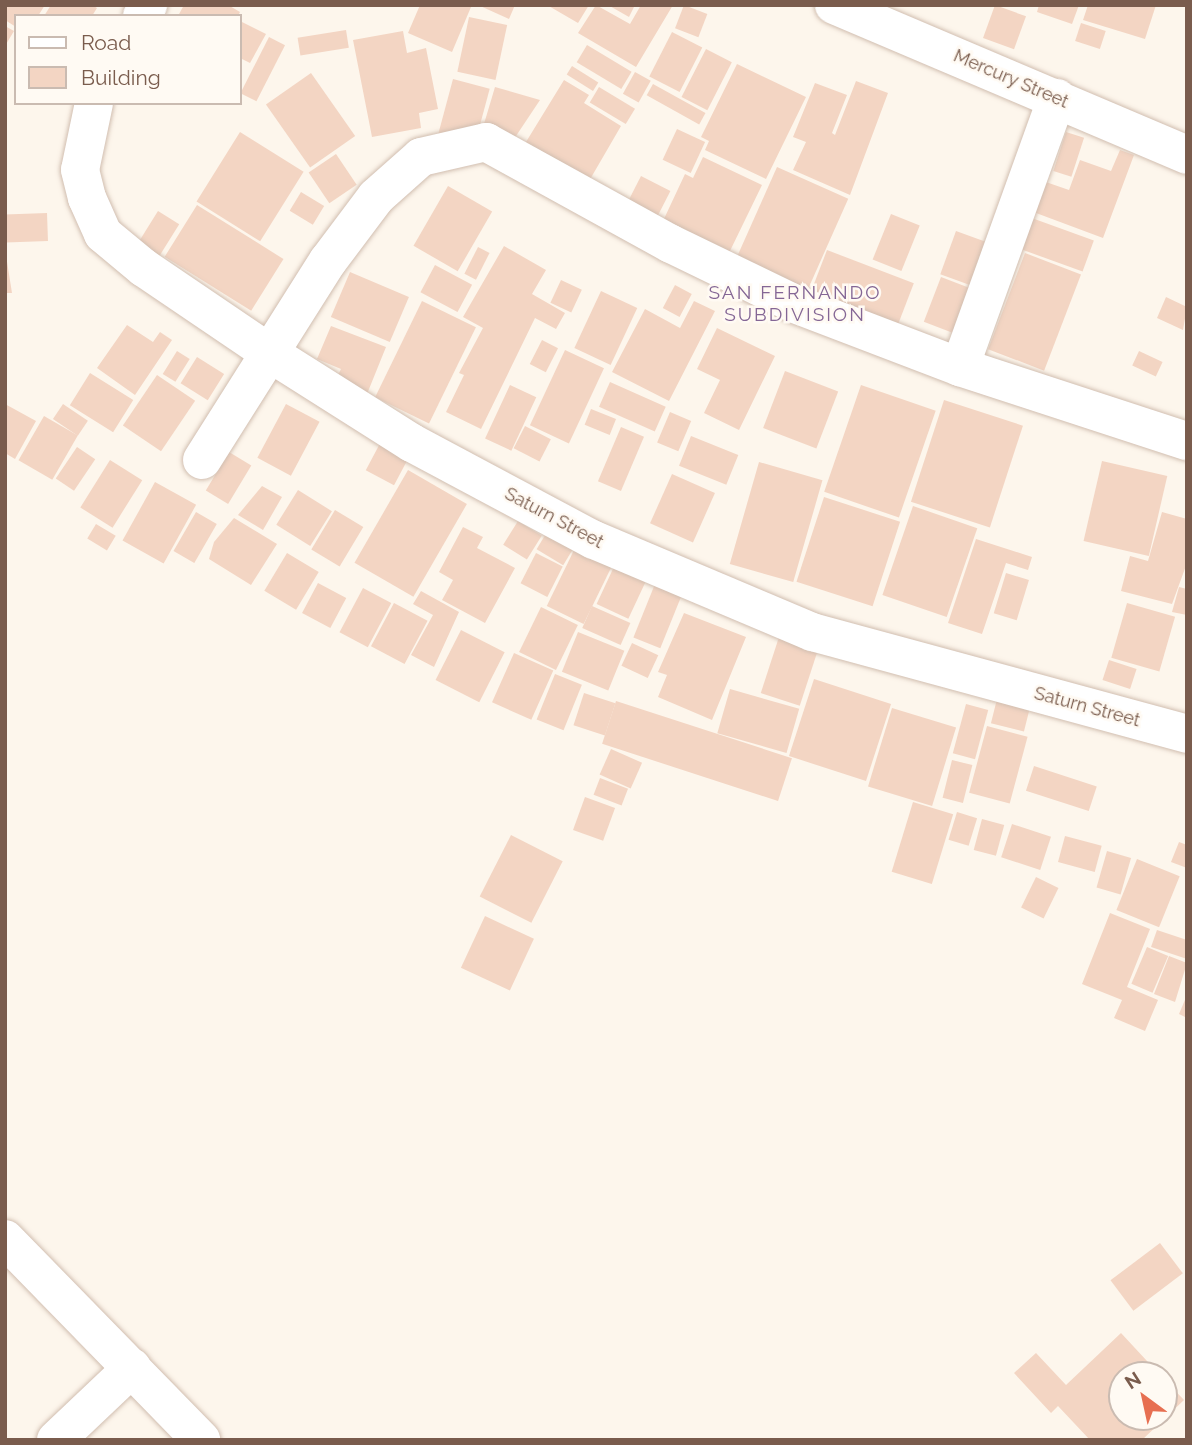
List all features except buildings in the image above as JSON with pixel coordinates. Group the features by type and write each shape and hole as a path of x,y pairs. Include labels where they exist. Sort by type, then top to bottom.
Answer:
{"street":[{"name":"Mercury Street","path":"834,5 1187,155"},
{"path":"960,366 1057,98"},
{"name":"Saturn Street","path":"94,105 80,170 103,234 144,268 268,352 412,443 594,540 812,632 1187,734"},
{"path":"202,460 268,352 376,197 421,157 486,142 671,244 796,304 960,366 1187,441"},
{"path":"5,1239 201,1440"},
{"path":"56,1440 132,1368"}],"district":[{"name":"SAN FERNANDO SUBDIVISION","path":"795,304"}]}
